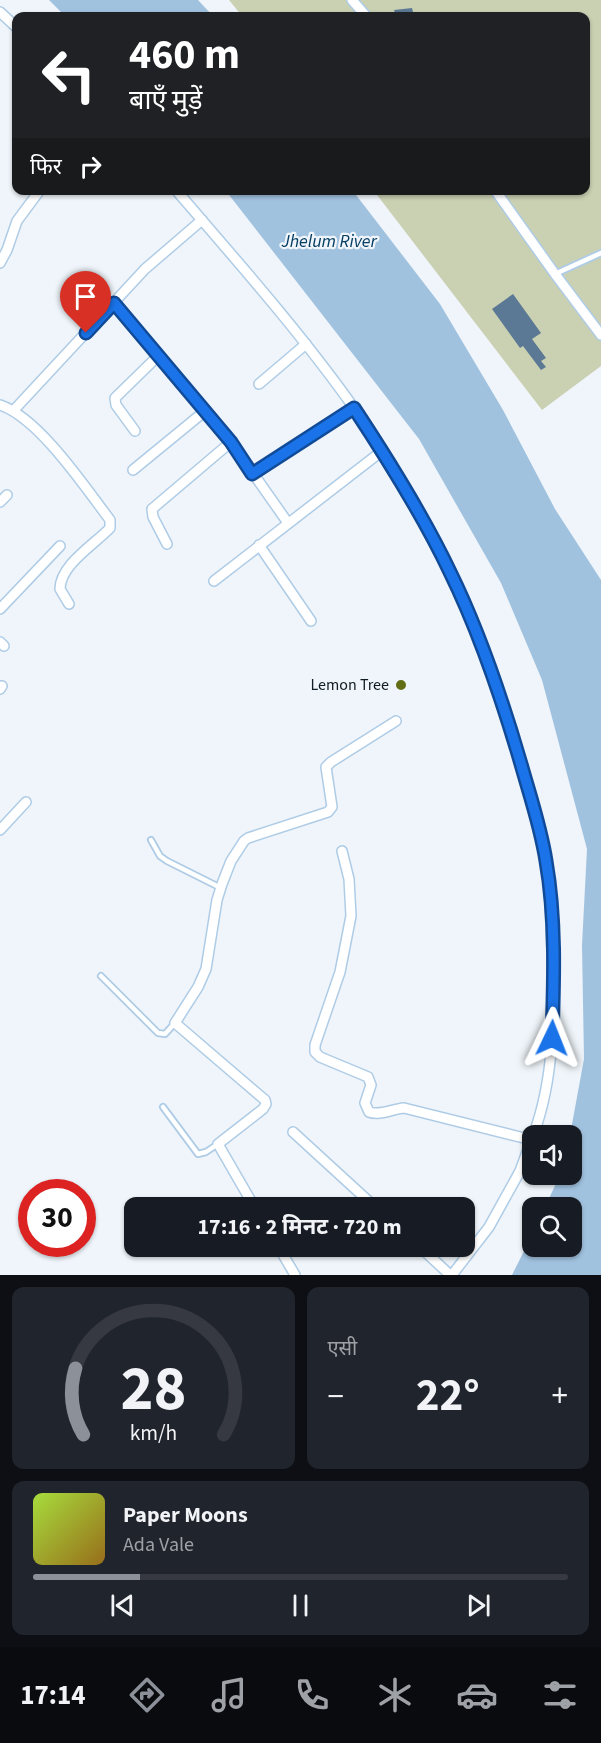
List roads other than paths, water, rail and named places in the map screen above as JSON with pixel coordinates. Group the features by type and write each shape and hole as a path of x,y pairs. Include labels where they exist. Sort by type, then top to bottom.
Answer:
{"street":[{"path":"352,0 362,12"},
{"path":"0,12 12,23"},
{"path":"0,263 8,249 17,221 36,195"},
{"path":"180,195 306,344 354,408 423,520 451,573 478,635 505,707 538,821 546,862 554,992 551,1060 542,1113 537,1125"},
{"path":"499,195 601,335"},
{"path":"14,410 145,269 202,220"},
{"path":"114,303 231,442 288,523"},
{"path":"260,384 306,344"},
{"path":"135,431 116,405 115,398 158,356"},
{"path":"0,405 14,410 28,421 58,452 110,520 110,528 80,554 61,581 60,589 69,604"},
{"path":"252,474 354,408"},
{"path":"133,470 205,411"},
{"path":"166,544 153,517 153,509 231,442"},
{"path":"214,581 382,451"},
{"path":"0,502 8,495"},
{"path":"259,545 311,621"},
{"path":"0,609 60,546"},
{"path":"249,1197 218,1144 263,1108 266,1104 265,1100 175,1023 198,987 206,969 221,888 231,861 244,841 330,810 332,804 326,767 396,721"},
{"path":"0,830 26,802"},
{"path":"342,851 349,879 351,916 340,972 315,1045 315,1052 320,1057 368,1077 371,1085 365,1103 369,1112 378,1114 405,1108 522,1136"},
{"path":"293,1132 364,1197"},
{"path":"431,1257 451,1275 489,1227 522,1166"},
{"path":"284,1257 295,1275"}],"lane":[{"path":"555,274 601,252"},
{"path":"151,840 160,856 167,861 221,888"},
{"path":"101,976 158,1033 165,1034 175,1023"},
{"path":"164,1107 198,1154 218,1144"}],"water":[{"path":"49,0 198,0 209,12 61,12"},
{"name":"Jhelum River","path":"229,195 356,195 440,304 503,410 555,509 601,580 601,1275 512,1275 522,1255 522,1257 582,1257 582,1197 550,1197 555,1185 582,1185 582,1125 572,1125 584,1059 582,945 587,849 542,680 501,583 419,439"}],"place":[{"name":"Lemon Tree","path":"401,685"}]}
